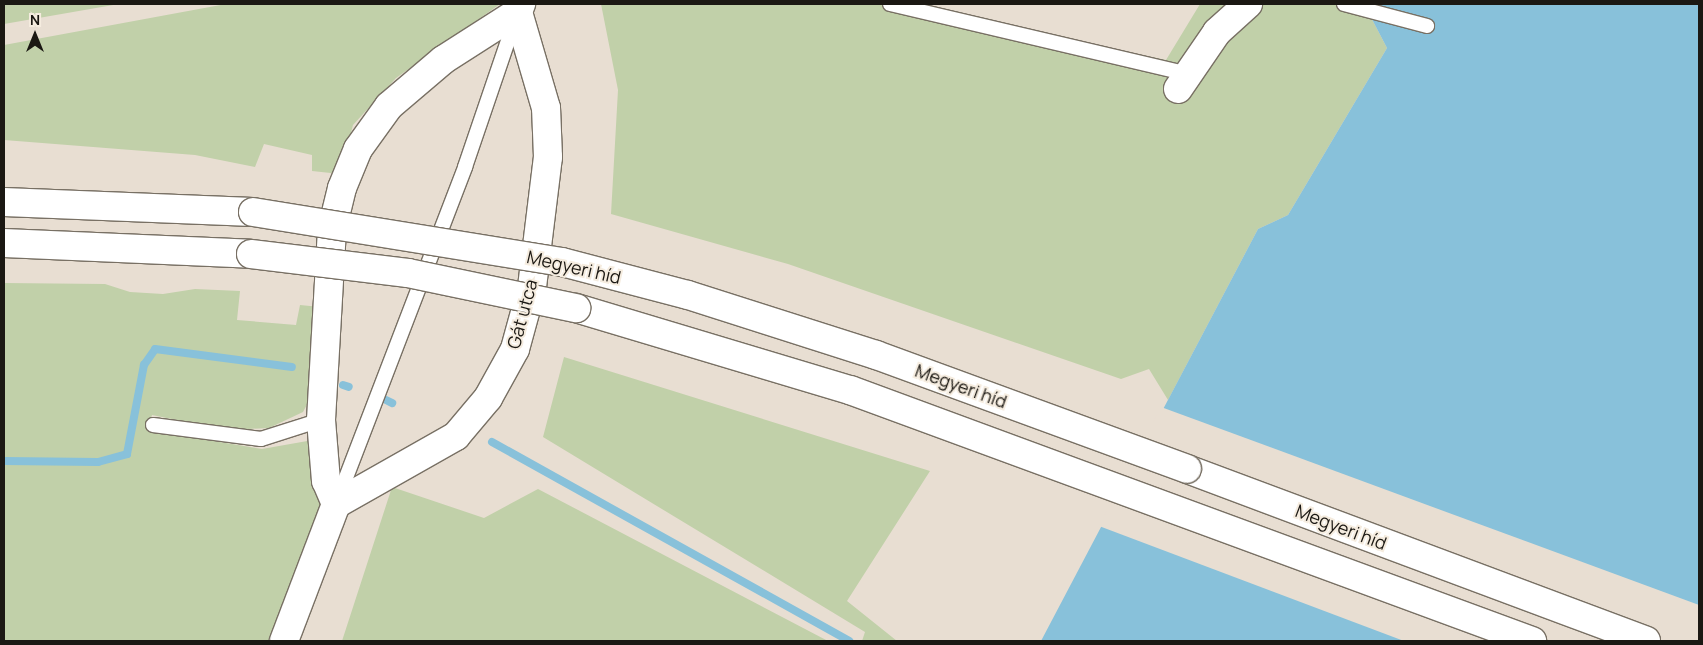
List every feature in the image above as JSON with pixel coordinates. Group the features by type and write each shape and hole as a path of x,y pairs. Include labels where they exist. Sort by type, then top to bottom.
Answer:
{"main road":[{"path":"1183,81 1217,32 1248,4"},
{"path":"284,641 336,504 326,480 321,420 332,229 337,202 358,149 389,106 443,60 520,8"},
{"name":"Gát utca","path":"336,504 456,436 488,398 515,348 532,287 548,157 546,108 520,8"},
{"name":"Megyeri híd","path":"4,202 253,212 562,262 688,295 876,355 1646,641"},
{"path":"4,243 251,254 408,274 576,308 668,332 1076,470 1532,641"}],"lane":[{"path":"890,4 1183,81"},
{"path":"1344,4 1427,26"},
{"path":"336,504 465,167 520,8"},
{"path":"153,425 261,439 321,420"}],"green space":[{"path":"4,4 119,4 4,24"},
{"path":"226,4 500,4 396,78 353,125 340,174 312,171 312,155 264,144 255,167 195,155 4,140 4,45"},
{"path":"601,4 903,4 1166,60 1200,4 1364,4 1387,48 1288,215 1258,229 1168,400 1149,369 1121,379 788,264 611,214 618,90"},
{"path":"4,283 105,284 130,292 163,294 195,289 240,291 237,320 296,325 300,305 320,307 311,397 303,412 269,428 248,429 221,429 152,415 148,430 262,449 313,440 324,504 278,641 4,641"},
{"path":"564,357 930,471 847,601 897,641 862,641 865,632 543,437"},
{"path":"392,487 484,518 538,489 828,641 342,641"}],"water":[{"path":"1364,4 1699,4 1699,641 1041,641 1258,229 1288,215 1387,48"}],"pier":[{"path":"1161,407 1699,605 1699,641 1404,641 1099,526"}],"waterway":[{"path":"4,461 98,462 127,454 144,365 155,349 292,367"},
{"path":"343,385 349,387"},
{"path":"386,400 392,403"},
{"path":"492,442 849,641"}]}
